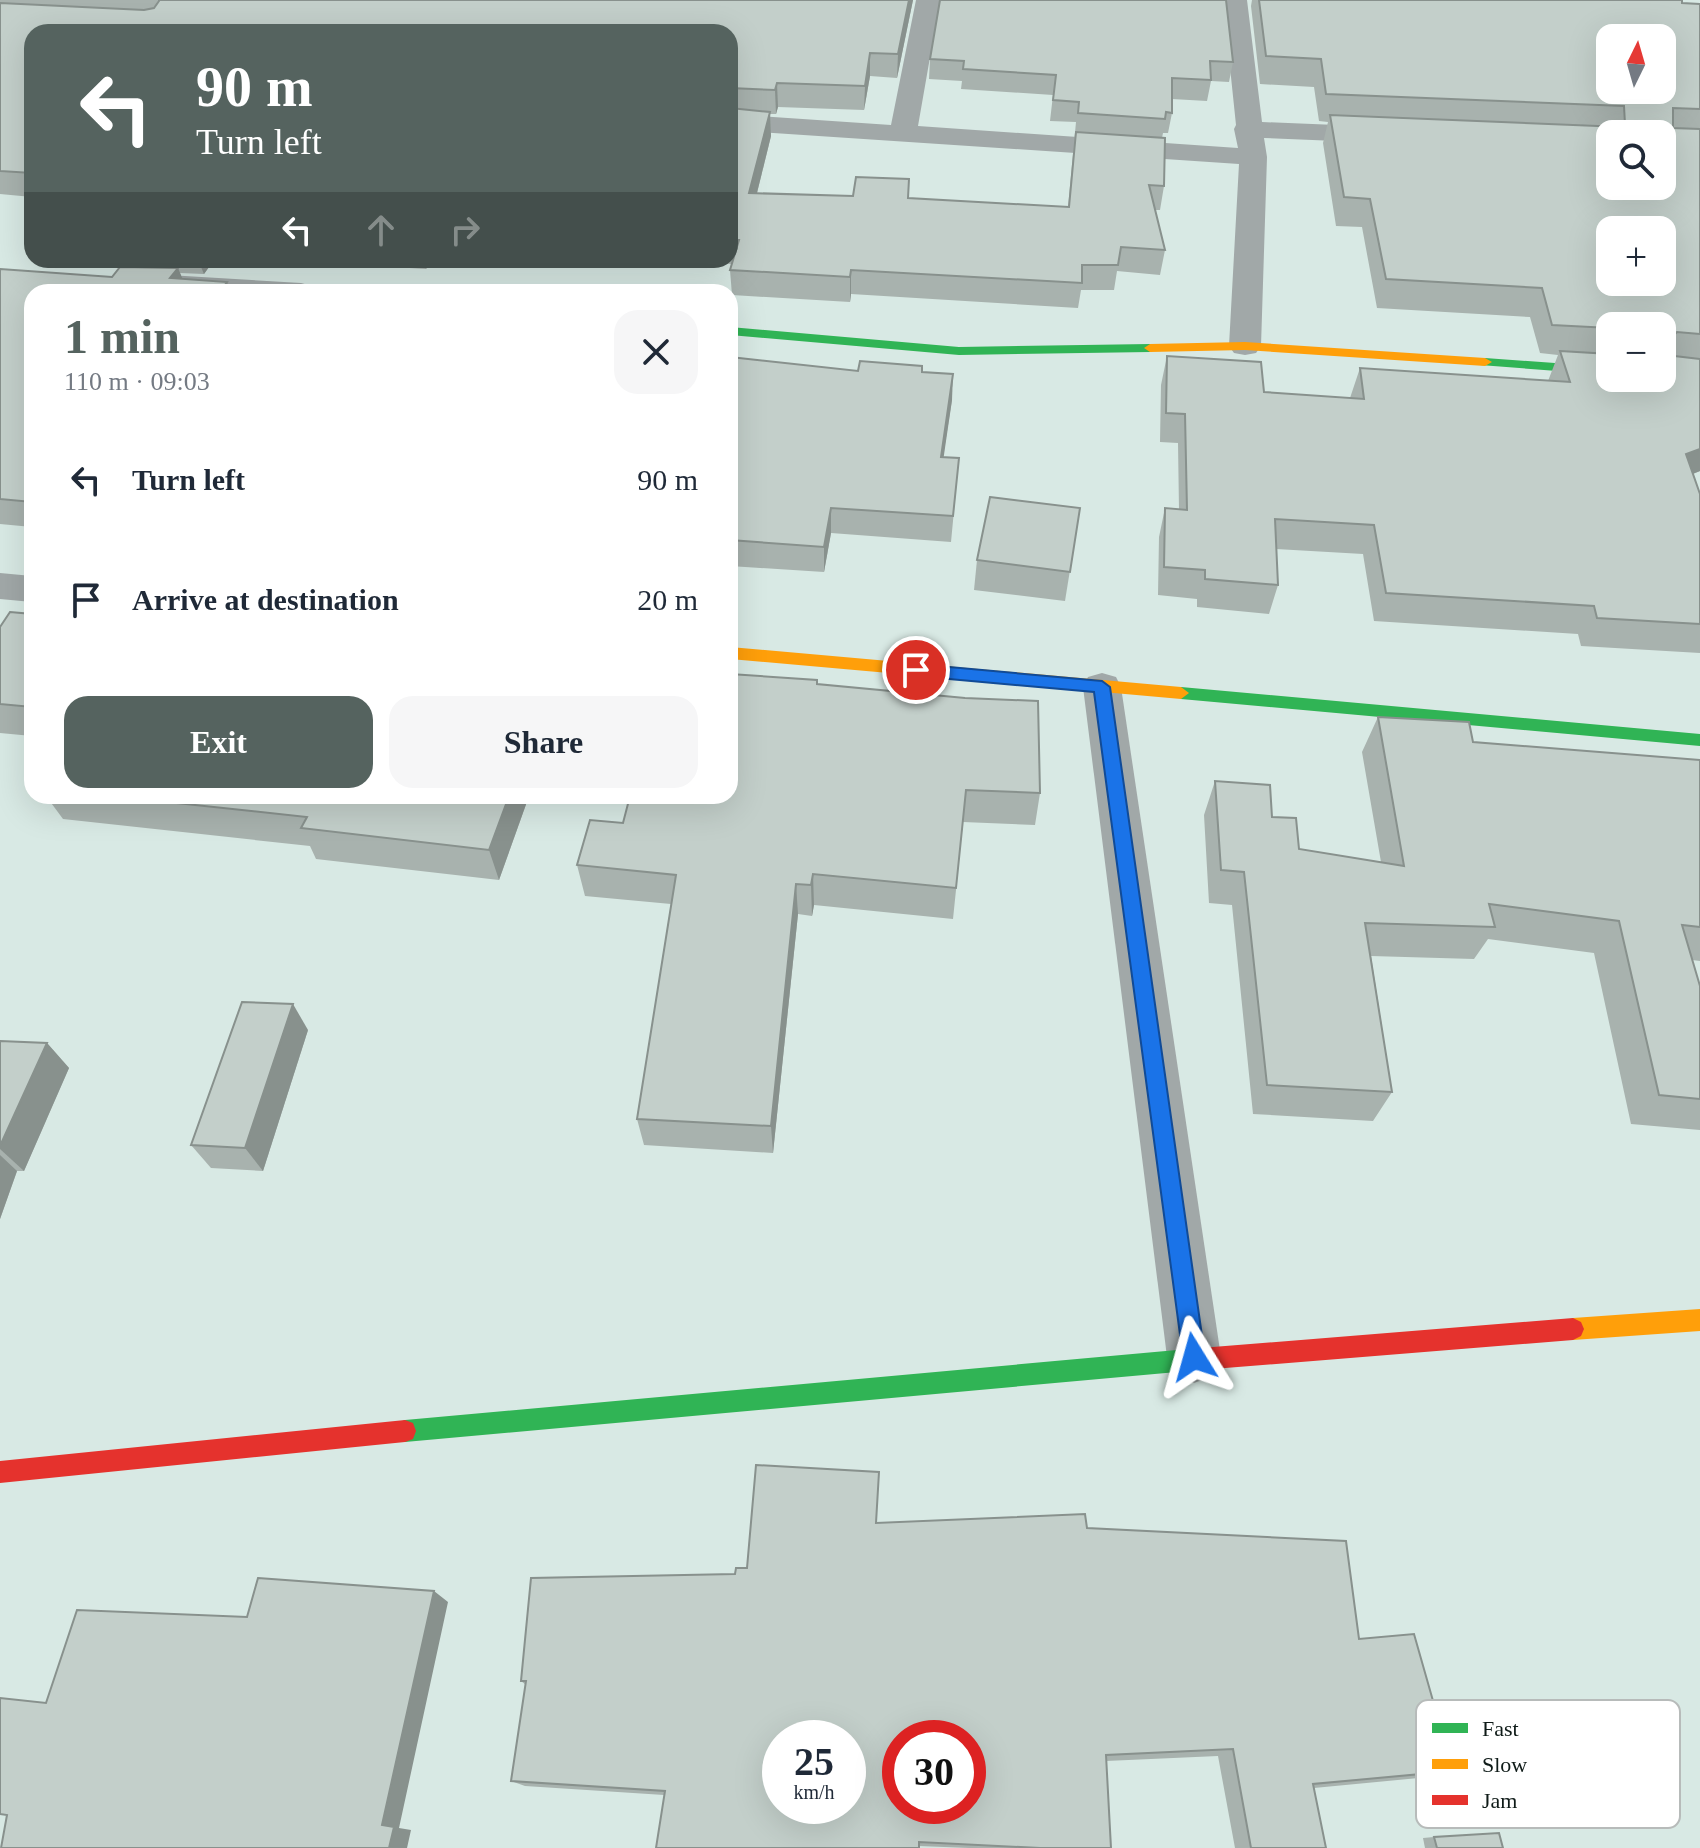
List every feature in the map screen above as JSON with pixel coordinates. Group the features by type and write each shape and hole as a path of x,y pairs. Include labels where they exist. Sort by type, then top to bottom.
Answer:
{"street":[{"path":"903,134 928,0"},
{"path":"1235,0 1247,129 1253,157 1245,346"},
{"path":"738,123 1253,157"},
{"path":"1247,129 1405,135"},
{"path":"141,283 159,284"},
{"path":"738,332 959,351 1245,346 1596,370"},
{"path":"0,586 24,588"},
{"path":"738,654 1700,740"},
{"path":"1102,687 1194,1357"},
{"path":"0,1472 469,1422 1194,1357 1700,1320"}],"building":[{"path":"159,0 909,0 898,54 870,53 865,86 777,83 775,90 738,88 738,24 24,24 24,172 0,171 0,3 154,8"},
{"path":"940,0 1226,0 1233,62 1210,61 1211,80 1172,78 1172,113 1166,112 1165,119 1078,113 1079,102 1053,100 1056,75 963,69 964,61 930,59"},
{"path":"1259,0 1682,0 1682,3 1700,4 1700,109 1673,108 1673,120 1625,120 1624,106 1326,94 1321,59 1266,56"},
{"path":"738,109 770,112 749,193 853,196 856,177 909,179 908,198 1069,207 1076,132 1165,138 1164,186 1149,185 1165,250 1121,247 1118,265 1082,265 1082,283 851,270 850,277 730,270 738,268"},
{"path":"1330,115 1596,126 1596,200 1676,200 1676,128 1700,129 1700,334 1676,333 1676,312 1596,312 1596,327 1552,325 1542,288 1386,279 1370,199 1344,197"},
{"path":"119,268 178,268 170,278 227,282 24,284 24,501 0,499 0,269 112,277"},
{"path":"1560,351 1596,353 1596,392 1676,392 1676,356 1700,359 1700,449 1686,454 1700,494 1700,624 1597,618 1594,606 1386,593 1374,525 1275,519 1278,585 1205,579 1205,570 1164,567 1165,508 1187,510 1185,414 1166,413 1167,356 1261,362 1264,392 1364,399 1360,368 1570,382"},
{"path":"738,358 858,371 860,361 922,366 922,372 953,374 941,457 959,458 953,516 831,508 824,547 738,541"},
{"path":"990,497 1080,508 1070,572 977,560"},
{"path":"10,612 24,613 24,706 0,704 0,627"},
{"path":"738,675 817,680 817,684 965,698 1038,701 1040,793 966,790 956,888 813,874 811,885 796,884 771,1126 637,1119 676,875 577,865 590,820 623,823 628,804 738,804"},
{"path":"1378,717 1469,722 1473,742 1700,760 1700,927 1682,925 1700,986 1700,1099 1659,1095 1619,921 1489,904 1495,927 1365,923 1392,1092 1267,1085 1244,872 1221,870 1215,781 1270,785 1272,817 1296,818 1299,849 1404,866"},
{"path":"186,804 506,804 489,850 301,828 307,817"},
{"path":"242,1002 293,1004 245,1148 191,1145"},
{"path":"0,1041 47,1043 0,1146"},
{"path":"756,1465 879,1472 876,1523 1085,1514 1087,1528 1346,1541 1359,1639 1414,1634 1433,1700 1416,1700 1416,1774 1313,1784 1326,1848 1251,1848 1233,1749 1106,1755 1111,1848 919,1842 919,1848 656,1848 665,1791 511,1781 526,1681 521,1681 531,1578 735,1574 736,1568 747,1568"},
{"path":"258,1578 434,1591 382,1825 394,1827 389,1848 1,1848 7,1815 0,1814 0,1698 46,1703 77,1610 247,1617"},
{"path":"1499,1833 1503,1848 1437,1848 1434,1837"}],"traffic: fast":[{"path":"738,332 959,351 1150,348"},
{"path":"1485,362 1596,370"},
{"path":"1181,693 1700,740"},
{"path":"405,1431 1188,1360"}],"traffic: slow":[{"path":"1150,348 1245,346 1485,362"},
{"path":"738,654 1181,693"},
{"path":"1573,1329 1700,1320"}],"traffic: jam":[{"path":"1188,1360 1573,1329"},
{"path":"0,1472 405,1431"}],"route":[{"path":"916,670 1102,687 1194,1357"}]}
